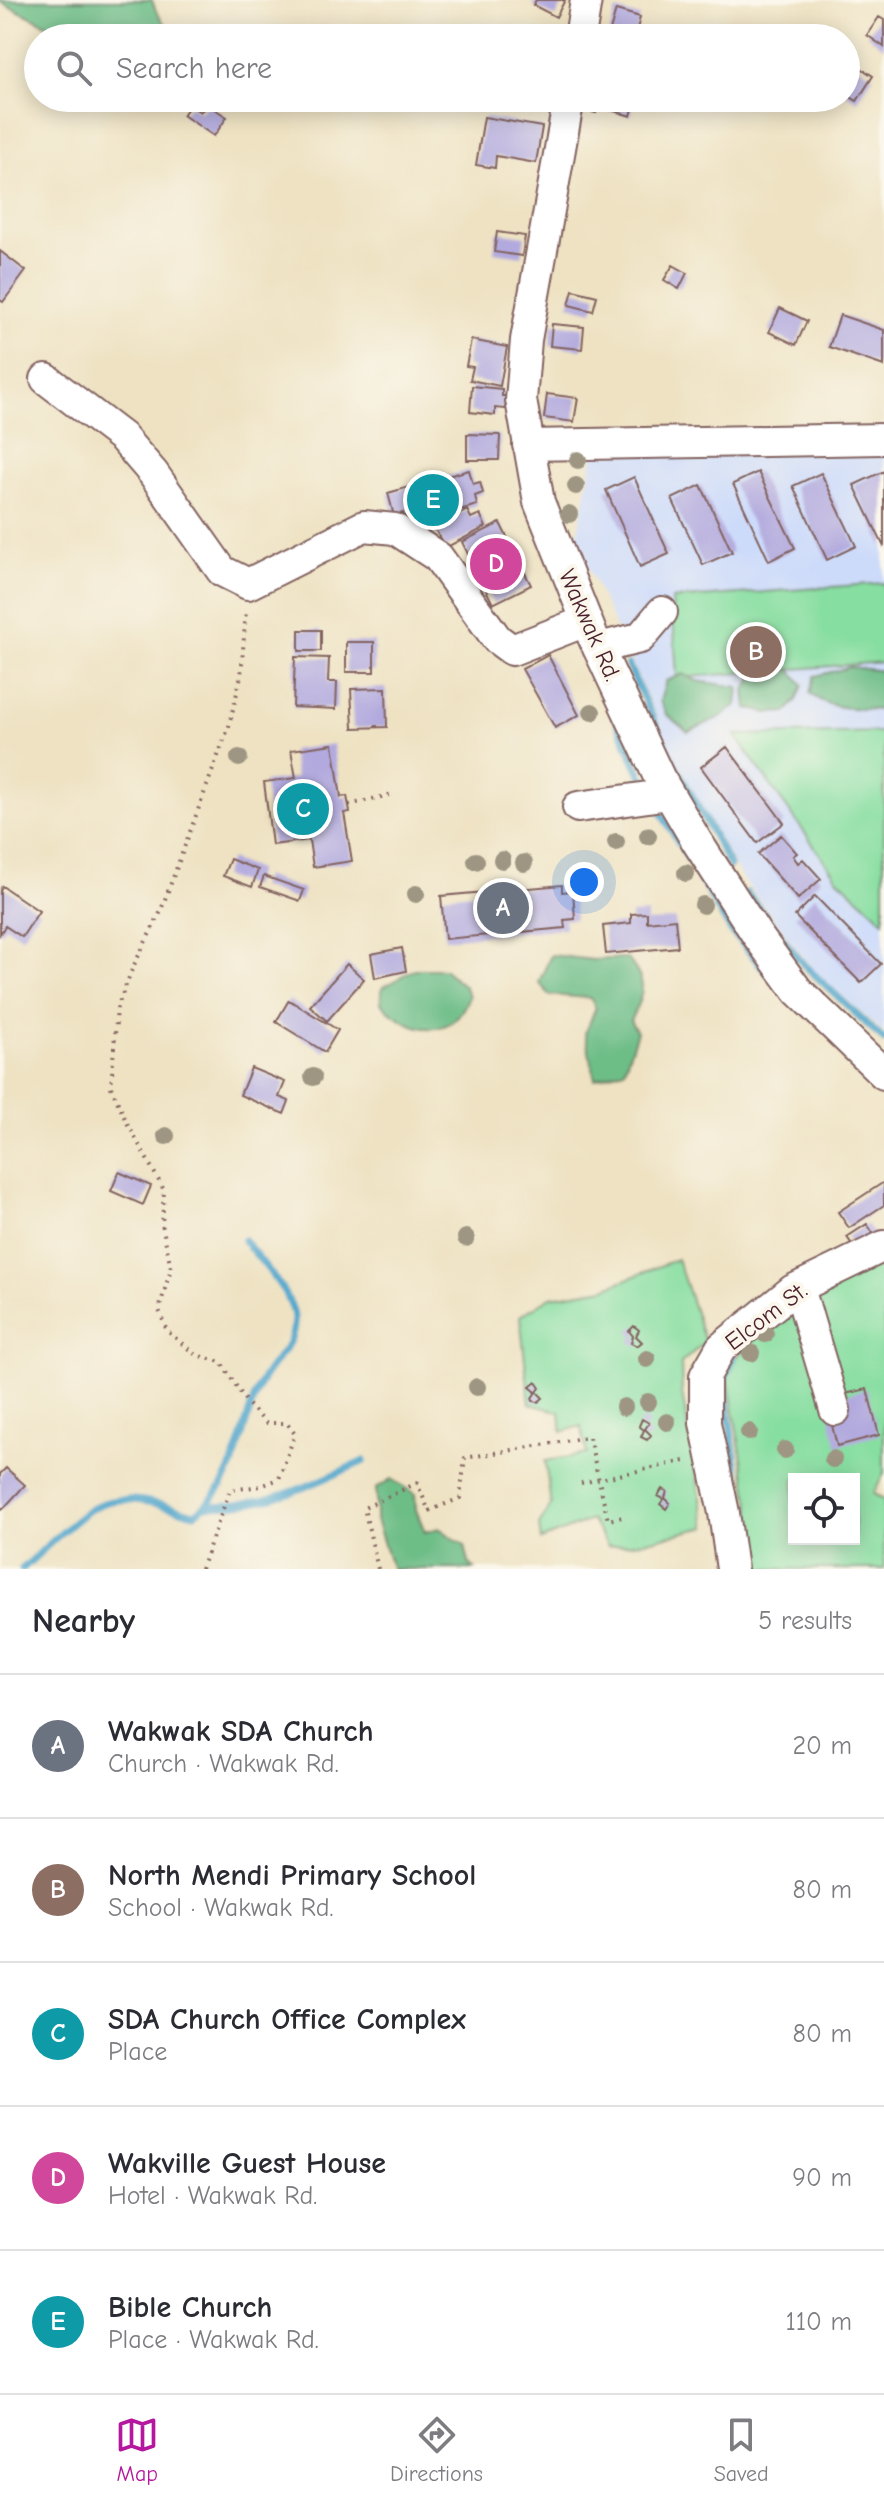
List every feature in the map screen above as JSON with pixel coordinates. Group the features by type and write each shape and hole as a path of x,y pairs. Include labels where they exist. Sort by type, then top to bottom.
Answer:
{"street":[{"path":"582,24 586,0"},
{"name":"Wakwak Rd.","path":"567,112 526,340 521,400 539,502 592,634 669,794 757,935 798,991 884,1074"},
{"path":"46,379 122,437 153,473 222,571 248,584 364,526 395,529 438,557 497,639 512,650 592,634 640,638 662,612"},
{"path":"528,445 884,439"},
{"path":"578,807 669,794"},
{"name":"Elcom St.","path":"732,1569 705,1423 705,1376 721,1348 772,1306 799,1288 884,1246"},
{"path":"799,1288 835,1410"}],"path":[{"path":"201,1569 230,1490 261,1486 279,1479 295,1434 287,1423 266,1423 247,1403 221,1362 196,1355 167,1331 159,1310 171,1268 162,1224 164,1190 111,1087 117,1008 160,913 229,726 241,676 248,584"},
{"path":"349,805 393,794"},
{"path":"378,1569 364,1508 417,1483 429,1511 460,1498 465,1458 589,1437 608,1520 627,1516"},
{"path":"581,1483 689,1461"}],"shaded area":[{"path":"884,448 884,1033 813,969 740,875 678,763 576,541 594,453"}],"green space":[{"path":"152,0 165,24 47,24 0,2"},
{"path":"884,583 884,662 677,678 672,599"},
{"path":"850,667 884,671 884,710 835,706 810,693 815,676"},
{"path":"790,669 803,685 797,700 787,712 766,713 747,708 745,690 754,677"},
{"path":"683,674 697,681 739,687 737,705 719,718 688,732 666,714 660,701 666,681"},
{"path":"884,732 884,921 837,878 735,735"},
{"path":"551,955 593,960 627,958 634,967 642,988 630,1021 637,1032 624,1070 595,1079 585,1033 596,1008 590,998 549,995 539,982"},
{"path":"415,969 444,969 464,986 469,996 462,1011 442,1027 430,1028 405,1021 381,1003 382,988"},
{"path":"677,1259 705,1342 681,1363 682,1394 706,1527 643,1542 608,1546 591,1520 541,1540 539,1525 551,1505 545,1461 587,1454 581,1426 562,1432 560,1412 530,1404 520,1316 551,1297 605,1288"},
{"path":"884,1263 884,1473 873,1494 884,1499 884,1569 761,1569 727,1372 762,1322 797,1302"},
{"path":"391,1479 415,1494 416,1510 425,1532 439,1528 465,1546 469,1563 475,1569 392,1569 376,1520 376,1489"}],"building":[{"path":"536,0 565,0 556,17 533,5"},
{"path":"616,10 640,17 638,24 612,24"},
{"path":"879,17 884,20 884,47 867,35"},
{"path":"860,67 873,76 860,96"},
{"path":"185,112 219,112 227,117 214,136 183,115"},
{"path":"484,117 542,127 536,163 496,156 495,168 476,165"},
{"path":"497,232 525,236 522,256 494,252"},
{"path":"0,251 26,271 3,302 0,300"},
{"path":"673,265 687,273 679,289 664,280"},
{"path":"573,290 597,296 593,311 569,305"},
{"path":"780,308 807,321 796,345 769,332"},
{"path":"840,315 884,330 884,366 829,347"},
{"path":"552,324 584,327 582,349 550,346"},
{"path":"471,340 507,347 500,386 470,380 473,367 466,366"},
{"path":"472,386 502,389 502,396 507,396 505,409 495,408 495,415 470,412"},
{"path":"547,394 578,398 574,422 544,418"},
{"path":"467,434 500,435 499,460 467,460"},
{"path":"469,470 473,484 480,482 483,493 475,496 477,505 407,525 403,513 394,516 388,493"},
{"path":"884,471 884,547 854,485"},
{"path":"758,472 795,548 769,561 733,484"},
{"path":"821,473 856,546 827,560 793,486"},
{"path":"634,477 669,554 640,567 606,490"},
{"path":"701,485 732,552 703,565 672,499"},
{"path":"467,510 471,518 480,514 486,527 445,548 434,527"},
{"path":"500,523 531,585 493,604 462,542"},
{"path":"299,630 321,630 321,651 299,651"},
{"path":"346,642 374,642 374,672 346,672"},
{"path":"548,655 579,715 555,728 522,669"},
{"path":"295,657 329,658 328,682 337,682 336,709 293,707"},
{"path":"386,688 387,727 353,728 351,689"},
{"path":"333,744 341,797 347,796 350,812 344,813 352,861 313,867 309,840 272,845 264,782 296,778 291,750"},
{"path":"727,747 784,823 757,843 701,767"},
{"path":"781,835 797,853 793,856 798,863 803,859 821,879 798,899 758,854"},
{"path":"230,859 258,870 252,887 223,876"},
{"path":"264,876 304,890 300,901 260,887"},
{"path":"562,885 562,892 573,891 575,919 564,920 565,928 445,939 441,896"},
{"path":"2,886 39,911 22,937 5,926 0,934"},
{"path":"815,896 881,964 861,983 795,916"},
{"path":"647,913 647,922 675,919 678,947 606,954 603,926 631,923 631,914"},
{"path":"402,948 406,971 375,978 371,954"},
{"path":"347,964 364,979 327,1021 310,1006"},
{"path":"289,1000 338,1030 325,1052 276,1022"},
{"path":"251,1068 285,1082 279,1097 289,1101 284,1114 240,1095"},
{"path":"119,1172 151,1186 143,1205 111,1191"},
{"path":"884,1182 884,1205 849,1228 838,1212"},
{"path":"867,1224 875,1236 855,1249 847,1237"},
{"path":"634,1326 639,1330 636,1336 642,1342 637,1346 631,1343 633,1336 629,1331"},
{"path":"536,1382 540,1388 537,1392 543,1398 538,1402 533,1401 536,1392 530,1387"},
{"path":"867,1389 879,1435 837,1446 830,1417 845,1394"},
{"path":"642,1419 649,1423 645,1429 651,1435 647,1440 641,1437 644,1430 639,1426"},
{"path":"6,1468 25,1485 3,1509 0,1506 0,1474"},
{"path":"662,1489 667,1491 665,1498 670,1503 666,1509 660,1504 664,1499 658,1496"}],"waterway":[{"path":"628,665 672,759 730,866"},
{"path":"615,718 644,781"},
{"path":"661,813 731,931 768,974"},
{"path":"747,893 804,965 884,1040"},
{"path":"22,1569 70,1525 98,1505 109,1501 134,1500 195,1514 221,1487 236,1455 259,1386 287,1346 294,1328 292,1308 287,1298 244,1240"},
{"path":"734,1358 724,1382 751,1569"},
{"path":"207,1506 269,1499 306,1487 364,1461"}],"place":[{"name":"Bible Church","path":"433,500"},
{"name":"Wakville Guest House","path":"496,564"},
{"name":"North Mendi Primary School","path":"756,652"},
{"name":"SDA Church Office Complex","path":"303,809"},
{"name":"Wakwak SDA Church","path":"503,908"}]}
